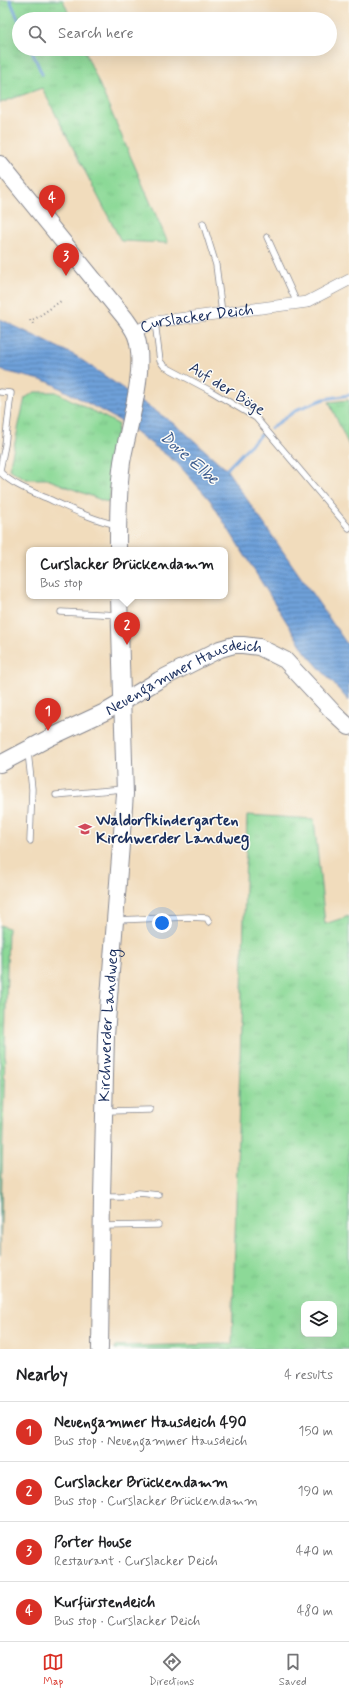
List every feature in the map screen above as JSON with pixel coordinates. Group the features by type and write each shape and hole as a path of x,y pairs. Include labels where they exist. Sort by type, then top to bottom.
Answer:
{"street":[{"name":"Curslacker Deich","path":"0,164 134,332 155,322 307,302 349,280"},
{"path":"118,547 118,497 128,430 137,387 139,367 139,349 134,332"},
{"name":"Kirchwerder Landweg","path":"100,1349 101,1226 106,1035 125,789 119,599"},
{"name":"Neuengammer Hausdeich","path":"0,764 27,749 123,702 159,680 220,649 234,645 252,645 270,651 285,660 334,714 349,727"}],"lane":[{"path":"203,223 216,265 222,313"},
{"path":"267,237 297,304"},
{"name":"Auf der Böge","path":"155,322 160,361 164,366 209,390 256,418 349,528"},
{"path":"0,392 11,393 5,445 0,471 10,480 24,488 99,521 118,525"},
{"path":"62,612 120,615"},
{"path":"27,749 32,790 30,841"},
{"path":"56,795 125,789"},
{"path":"115,920 190,917 207,918 209,922"},
{"path":"104,1111 150,1110"},
{"path":"102,1198 121,1197 139,1193 159,1195"},
{"path":"101,1226 158,1225"}],"path":[{"path":"32,324 30,320 35,319 61,301"}],"green space":[{"path":"0,0 63,0 68,12 12,12 12,56 87,56 168,243 121,241 42,88 0,103"},
{"path":"35,392 56,392 118,424 109,503 47,479 26,479 9,469 25,398"},
{"path":"349,400 349,446 329,402"},
{"path":"247,815 314,819 325,924 349,916 349,1349 115,1349 115,1346 232,1344"},
{"path":"0,925 8,928 0,1255"}],"water":[{"name":"Dove Elbe","path":"0,319 76,356 180,428 226,469 349,647 349,701 306,653 210,500 177,463 124,423 49,382 0,370"}],"waterway":[{"path":"10,0 15,12"},
{"path":"34,56 42,74"},
{"path":"271,428 298,409 324,399 349,395"},
{"name":"Dove Elbe","path":"225,471 262,434"}],"place":[{"name":"Kurfürstendeich","path":"52,218"},
{"name":"Porter House","path":"66,276"},
{"name":"Curslacker Brückendamm","path":"127,645"},
{"name":"Neuengammer Hausdeich 490","path":"48,731"},
{"name":"Waldorfkindergarten Kirchwerder Landweg","path":"85,829"}]}
